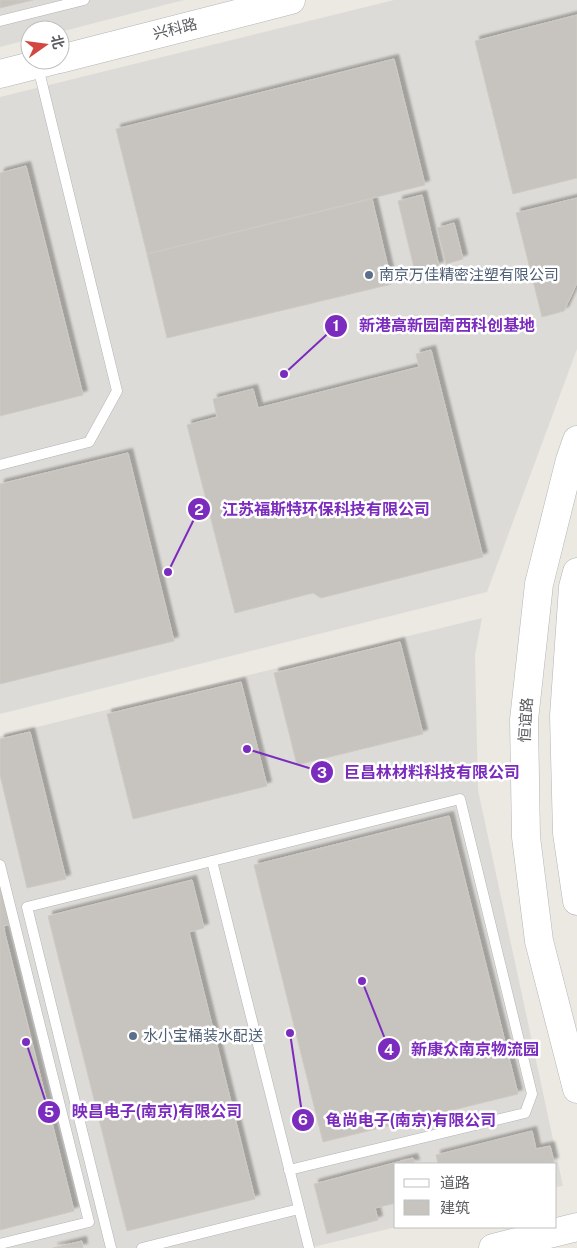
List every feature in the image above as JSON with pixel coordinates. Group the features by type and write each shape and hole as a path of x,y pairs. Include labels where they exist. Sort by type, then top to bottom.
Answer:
{"main road":[{"name":"兴科路","path":"70,56 290,0"},
{"name":"兴科路","path":"0,74 20,69"},
{"name":"恒谊路","path":"577,440 570,460 539,584 524,720 526,837 539,941 577,1089"},
{"path":"577,572 573,587 573,648 564,716 567,833 577,901"},
{"path":"493,1248 577,1227"}],"lane":[{"path":"0,21 84,0"},
{"path":"0,465 89,442 117,391 53,70"},
{"path":"111,1248 27,907 460,799 532,1094 525,1113 289,1170"},
{"path":"212,861 308,1248"},
{"path":"0,865 89,1222 0,1244"},
{"path":"142,1248 299,1209"}],"shaded area":[{"path":"0,0 184,0 70,29 70,20 20,20 20,42 0,47"},
{"path":"394,0 577,0 577,349 487,592 0,714 0,97"},
{"path":"482,618 475,655 478,790 563,1186 557,1187 557,1163 394,1163 394,1227 309,1248 0,1248 0,736"}],"building":[{"path":"0,0 33,0 0,8"},
{"path":"577,15 577,178 513,194 475,41"},
{"path":"394,59 425,185 147,254 116,129"},
{"path":"26,166 83,395 0,416 0,173"},
{"path":"422,195 439,266 415,272 398,201"},
{"path":"577,198 577,283 564,311 542,317 516,213"},
{"path":"372,199 392,284 167,338 147,254"},
{"path":"454,223 463,259 446,264 437,228"},
{"path":"431,350 483,557 321,598 313,593 235,613 187,425 217,417 213,399 253,389 258,408 419,367 416,354"},
{"path":"128,453 174,641 0,684 0,484"},
{"path":"400,642 423,734 297,765 274,673"},
{"path":"241,682 267,786 133,819 107,714"},
{"path":"30,732 66,879 27,888 0,775 0,739"},
{"path":"449,816 518,1094 323,1142 254,865"},
{"path":"192,880 204,928 189,932 255,1199 127,1231 48,916"},
{"path":"0,881 11,924 3,926 74,1211 0,1230"},
{"path":"532,1131 536,1149 550,1146 554,1162 438,1163 436,1155"},
{"path":"413,1158 415,1163 394,1163 394,1203 375,1208 378,1220 327,1234 314,1184"},
{"path":"82,1241 83,1248 53,1248"}],"place":[{"name":"南京万佳精密注塑有限公司","path":"369,275"},
{"name":"新港高新园南西科创基地","path":"284,374"},
{"name":"江苏福斯特环保科技有限公司","path":"168,572"},
{"name":"巨昌林材料科技有限公司","path":"247,749"},
{"name":"新康众南京物流园","path":"362,981"},
{"name":"龟尚电子(南京)有限公司","path":"290,1033"},
{"name":"水小宝桶装水配送","path":"133,1036"},
{"name":"映昌电子(南京)有限公司","path":"26,1042"}]}
